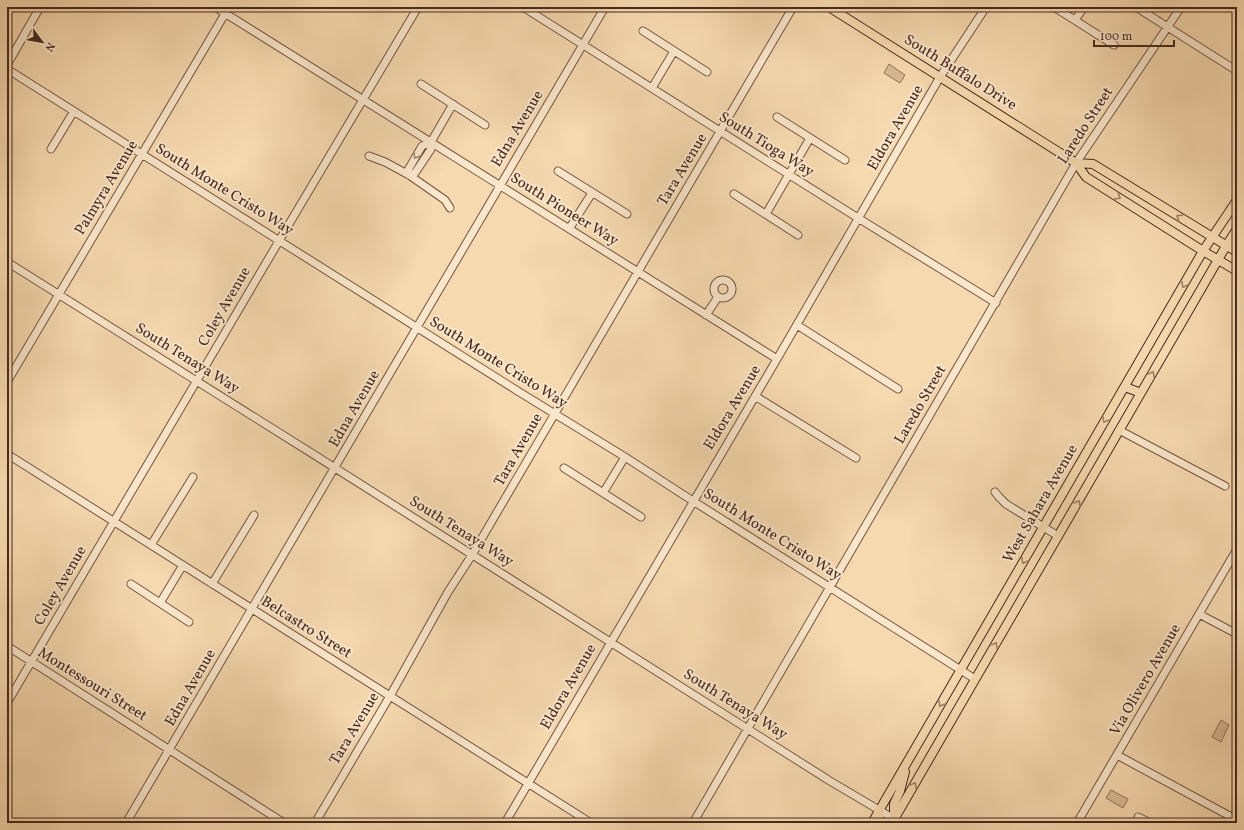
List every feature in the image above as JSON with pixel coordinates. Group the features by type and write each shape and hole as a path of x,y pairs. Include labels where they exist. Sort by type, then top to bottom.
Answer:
{"main road":[{"name":"South Buffalo Drive","path":"829,7 1076,163 1086,177 1203,252 1237,271"},
{"name":"South Buffalo Drive","path":"1076,163 1093,164 1237,252"},
{"name":"West Sahara Avenue","path":"872,823 1203,252 1237,200"},
{"name":"West Sahara Avenue","path":"896,822 975,679 1237,229"},
{"path":"1125,387 1141,393"},
{"path":"896,822 894,804 900,791 908,762"},
{"path":"879,811 880,823"}],"street":[{"path":"7,65 40,7"},
{"name":"South Pioneer Way","path":"215,7 227,10 363,100 777,359"},
{"name":"Coley Avenue","path":"7,703 418,7"},
{"name":"South Tioga Way","path":"523,7 996,303"},
{"name":"Edna Avenue","path":"126,823 606,7"},
{"name":"Tara Avenue","path":"315,823 390,696 448,592 472,555 556,414 793,7"},
{"name":"Eldora Avenue","path":"505,823 777,359 940,77 986,7"},
{"path":"1054,7 1114,45"},
{"path":"1075,20 1084,7"},
{"path":"1136,7 1237,71"},
{"name":"Laredo Street","path":"693,823 1076,163 1181,7"},
{"name":"Palmyra Avenue","path":"7,382 227,10"},
{"path":"643,31 706,72"},
{"path":"652,88 674,51"},
{"name":"South Monte Cristo Way","path":"7,69 625,457 975,679"},
{"path":"421,84 485,125"},
{"path":"409,175 408,170 422,146 431,142 453,104"},
{"path":"51,149 74,111"},
{"path":"777,117 845,160"},
{"path":"766,214 810,138"},
{"path":"369,156 385,162 409,175 445,200 450,208"},
{"path":"558,171 627,214"},
{"path":"569,229 592,193"},
{"path":"734,194 798,235"},
{"name":"South Tenaya Way","path":"7,262 896,822"},
{"path":"706,315 718,297"},
{"path":"797,324 898,389"},
{"path":"755,396 856,458"},
{"path":"1119,430 1225,486"},
{"name":"Belcastro Street","path":"7,454 591,823"},
{"path":"603,493 625,457"},
{"path":"564,468 641,517"},
{"path":"151,545 193,477"},
{"path":"995,492 1003,502 1058,536"},
{"path":"212,584 254,515"},
{"name":"Via Olivero Avenue","path":"1077,823 1237,549"},
{"path":"160,603 183,565"},
{"path":"131,584 189,622"},
{"path":"1199,614 1237,634"},
{"name":"Montessouri Street","path":"7,646 284,823"},
{"path":"1117,755 1237,820"},
{"path":"1138,817 1150,823"}],"shaded area":[{"path":"889,64 905,75 900,83 884,73"},
{"path":"1221,720 1229,725 1221,742 1212,737"},
{"path":"1111,790 1128,799 1123,808 1106,798"}]}
